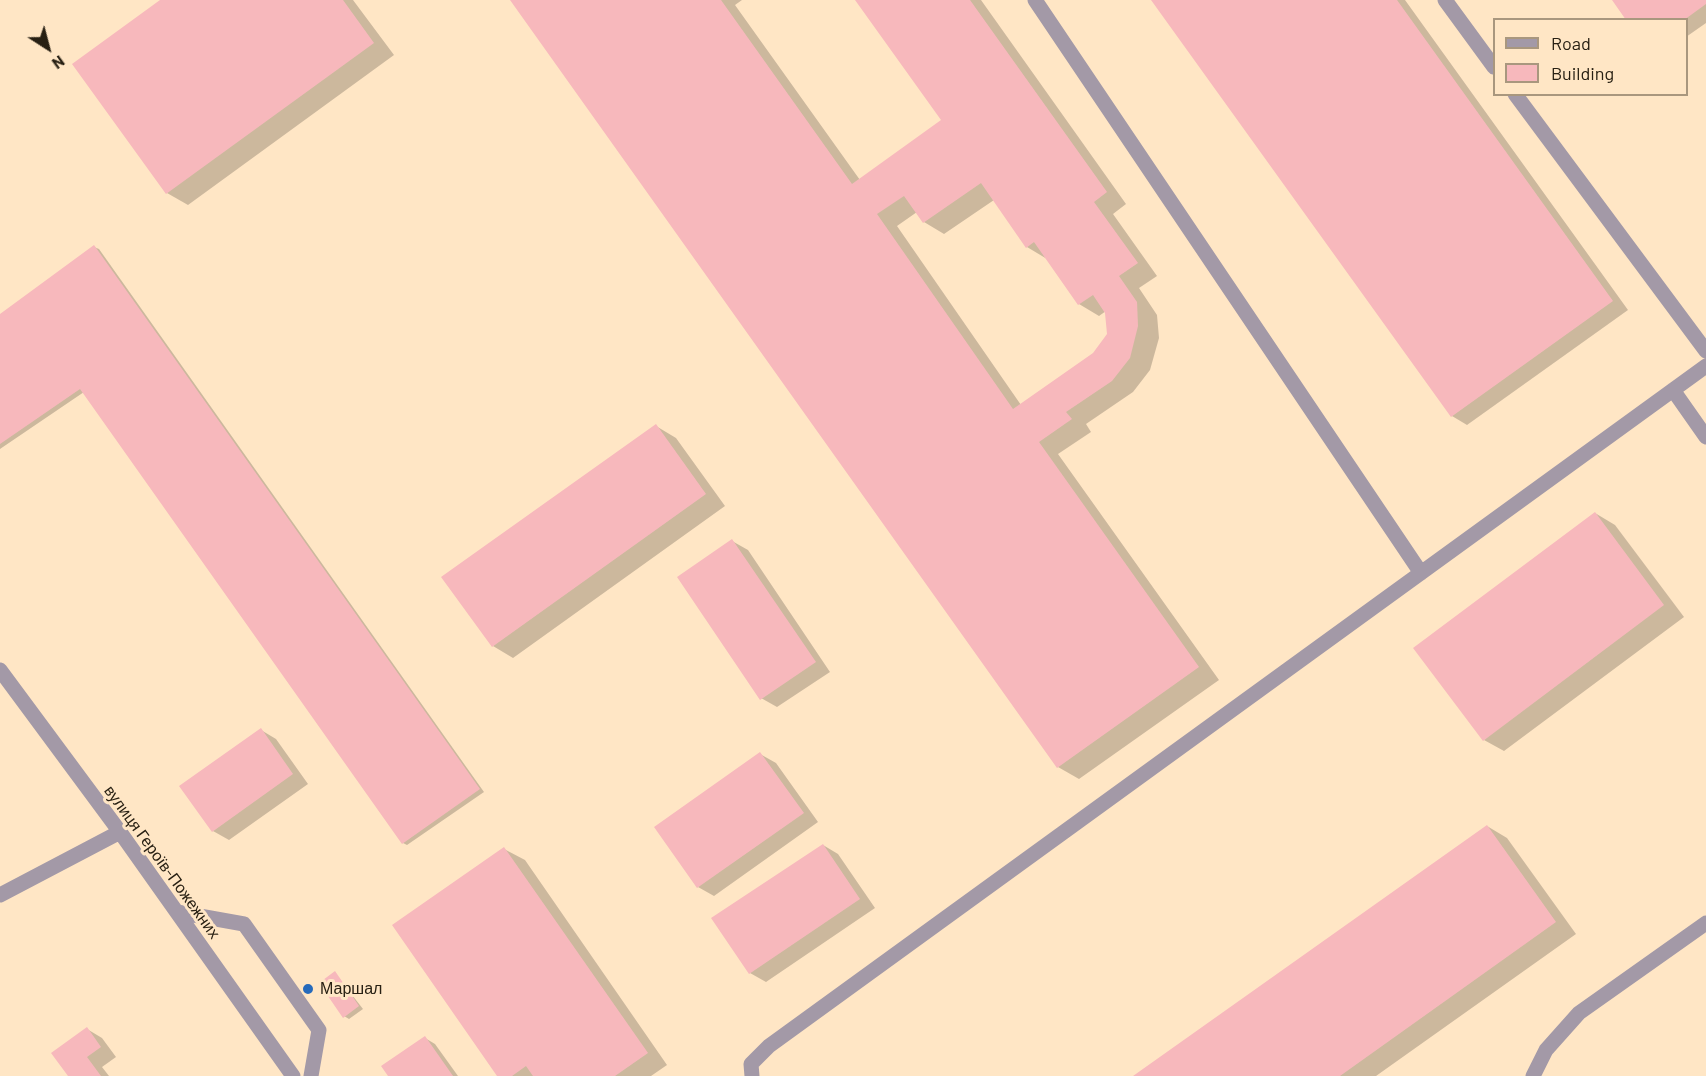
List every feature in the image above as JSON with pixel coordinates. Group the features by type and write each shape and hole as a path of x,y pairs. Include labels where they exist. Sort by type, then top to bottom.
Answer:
{"street":[{"path":"1035,0 1421,573"},
{"path":"1445,0 1493,66"},
{"path":"1516,96 1706,351"},
{"path":"752,1076 751,1064 769,1046 1706,366"},
{"path":"1673,390 1706,437"},
{"name":"вулиця Героїв-Пожежних","path":"0,670 120,832 293,1076"},
{"path":"0,895 120,832"},
{"path":"177,912 244,924 319,1030 310,1076"},
{"path":"1533,1076 1546,1050 1580,1013 1706,923"}],"building":[{"path":"160,0 343,0 374,43 166,194 72,64"},
{"path":"510,0 721,0 852,184 941,120 855,0 970,0 1107,192 1094,202 1138,263 1119,276 1137,302 1138,326 1130,358 1112,381 1066,412 1072,419 1039,442 1199,667 1057,768","holes":["981,183 1026,248 1034,242 1078,305 1093,295 1105,313 1107,334 1093,353 1013,409 877,214 904,196 923,223"]},
{"path":"1151,0 1397,0 1613,301 1451,417"},
{"path":"1612,0 1706,0 1706,4 1687,18 1625,18"},
{"path":"94,245 480,789 402,844 80,389 0,444 0,314"},
{"path":"656,424 706,494 492,647 441,577"},
{"path":"1595,512 1664,605 1483,741 1413,648"},
{"path":"732,539 816,662 760,700 677,577"},
{"path":"261,728 293,774 212,832 179,786"},
{"path":"760,752 804,813 697,888 654,827"},
{"path":"1487,825 1556,922 1340,1076 1133,1076"},
{"path":"823,844 860,899 749,974 711,918"},
{"path":"504,847 648,1053 615,1076 533,1076 526,1066 512,1076 497,1076 392,925"},
{"path":"335,971 359,1006 343,1018 319,983"},
{"path":"87,1027 101,1047 87,1057 101,1076 68,1076 51,1053"},
{"path":"425,1036 453,1076 388,1076 381,1066"}],"place":[{"name":"Маршал","path":"308,989"}]}
